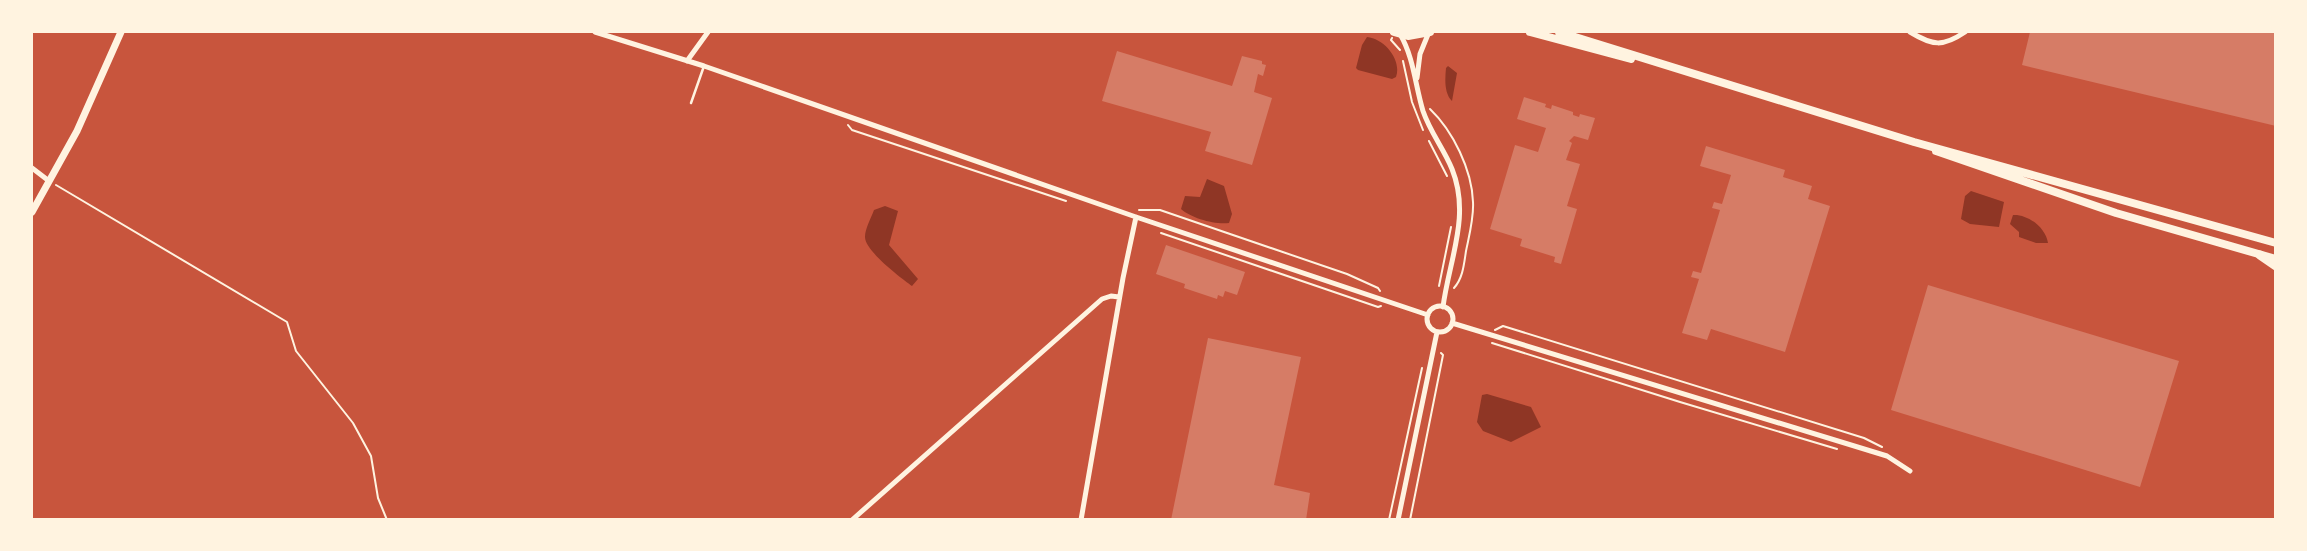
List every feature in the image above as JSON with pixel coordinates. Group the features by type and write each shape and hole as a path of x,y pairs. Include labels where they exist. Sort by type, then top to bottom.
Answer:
{"highway":[{"path":"2260,254 2276,266"}],"main road":[{"path":"32,212 77,131 121,32"},
{"path":"1396,33 1408,36 1429,32"},
{"path":"1530,32 1697,76"},
{"path":"1559,32 1914,142 2276,243"},
{"path":"1914,142 1944,155 2116,213 2276,259"}],"street":[{"path":"595,32 704,66 1144,220 1428,315"},
{"path":"687,61 708,32"},
{"path":"1416,85 1420,54 1429,32"},
{"path":"1910,32 1926,41 1945,44 1965,32"},
{"path":"1396,33 1410,51 1426,121 1452,168 1461,203 1459,228 1443,307"},
{"path":"32,168 49,181"},
{"path":"1081,520 1119,297 1136,217"},
{"path":"852,520 1102,299 1119,297"},
{"path":"1443,307 1450,311 1452,323 1444,332 1437,332 1430,327 1428,315 1432,309 1443,307"},
{"path":"1452,323 1887,456 1910,471"},
{"path":"1398,520 1437,332"}],"lane":[{"path":"691,103 704,66"}],"path":[{"path":"1396,33 1391,40 1402,51"},
{"path":"1403,60 1416,113 1449,181"},
{"path":"842,115 852,130 1068,201"},
{"path":"49,181 65,188 287,322 296,351 353,423 371,456 378,498 387,520"},
{"path":"1136,217 1139,209 1160,210 1348,274 1378,288 1386,303 1378,307 1158,232"},
{"path":"1444,295 1438,284 1452,220"},
{"path":"1839,441 1836,450 1492,343 1484,334 1503,326 1851,434 1881,446 1887,456"},
{"path":"1410,520 1443,355 1434,345"},
{"path":"1389,520 1422,368"}],"shaded area":[{"path":"1367,37 1380,42 1390,51 1397,64 1396,77 1392,79 1356,68"},
{"path":"1448,66 1457,73 1452,101 1446,86"},
{"path":"1207,179 1224,186 1232,214 1229,223 1204,220 1181,209 1185,196 1200,197"},
{"path":"1971,191 2004,202 1999,227 1970,224 1961,219 1965,196"},
{"path":"885,206 898,211 889,245 918,279 912,286 884,264 867,243 866,231 874,210"},
{"path":"2013,215 2025,217 2035,223 2044,232 2048,243 2036,243 2019,237 2019,232 2010,224"},
{"path":"1487,394 1531,407 1541,427 1511,442 1483,431 1477,422 1482,395"}],"building":[{"path":"2030,32 2276,32 2276,126 2022,65"},
{"path":"1117,51 1232,86 1242,56 1262,61 1262,64 1266,65 1263,76 1258,74 1254,92 1272,98 1252,165 1205,151 1211,132 1102,101"},
{"path":"1524,97 1546,104 1545,107 1551,109 1552,105 1573,112 1573,115 1579,117 1580,114 1595,118 1588,140 1574,136 1569,141 1572,143 1566,160 1580,164 1567,206 1577,209 1561,264 1554,262 1555,257 1520,246 1522,239 1490,229 1515,145 1538,152 1546,128 1517,119"},
{"path":"1706,146 1785,170 1783,177 1812,186 1808,199 1830,206 1785,352 1711,329 1707,340 1682,333 1699,279 1691,277 1693,271 1701,273 1720,210 1712,208 1714,202 1722,204 1731,175 1700,166"},
{"path":"1166,245 1245,272 1237,295 1225,291 1223,297 1218,295 1217,299 1184,288 1185,284 1156,274"},
{"path":"1928,285 2179,361 2140,487 1891,410"},
{"path":"1208,338 1301,357 1274,485 1310,493 1306,520 1171,520"}]}
